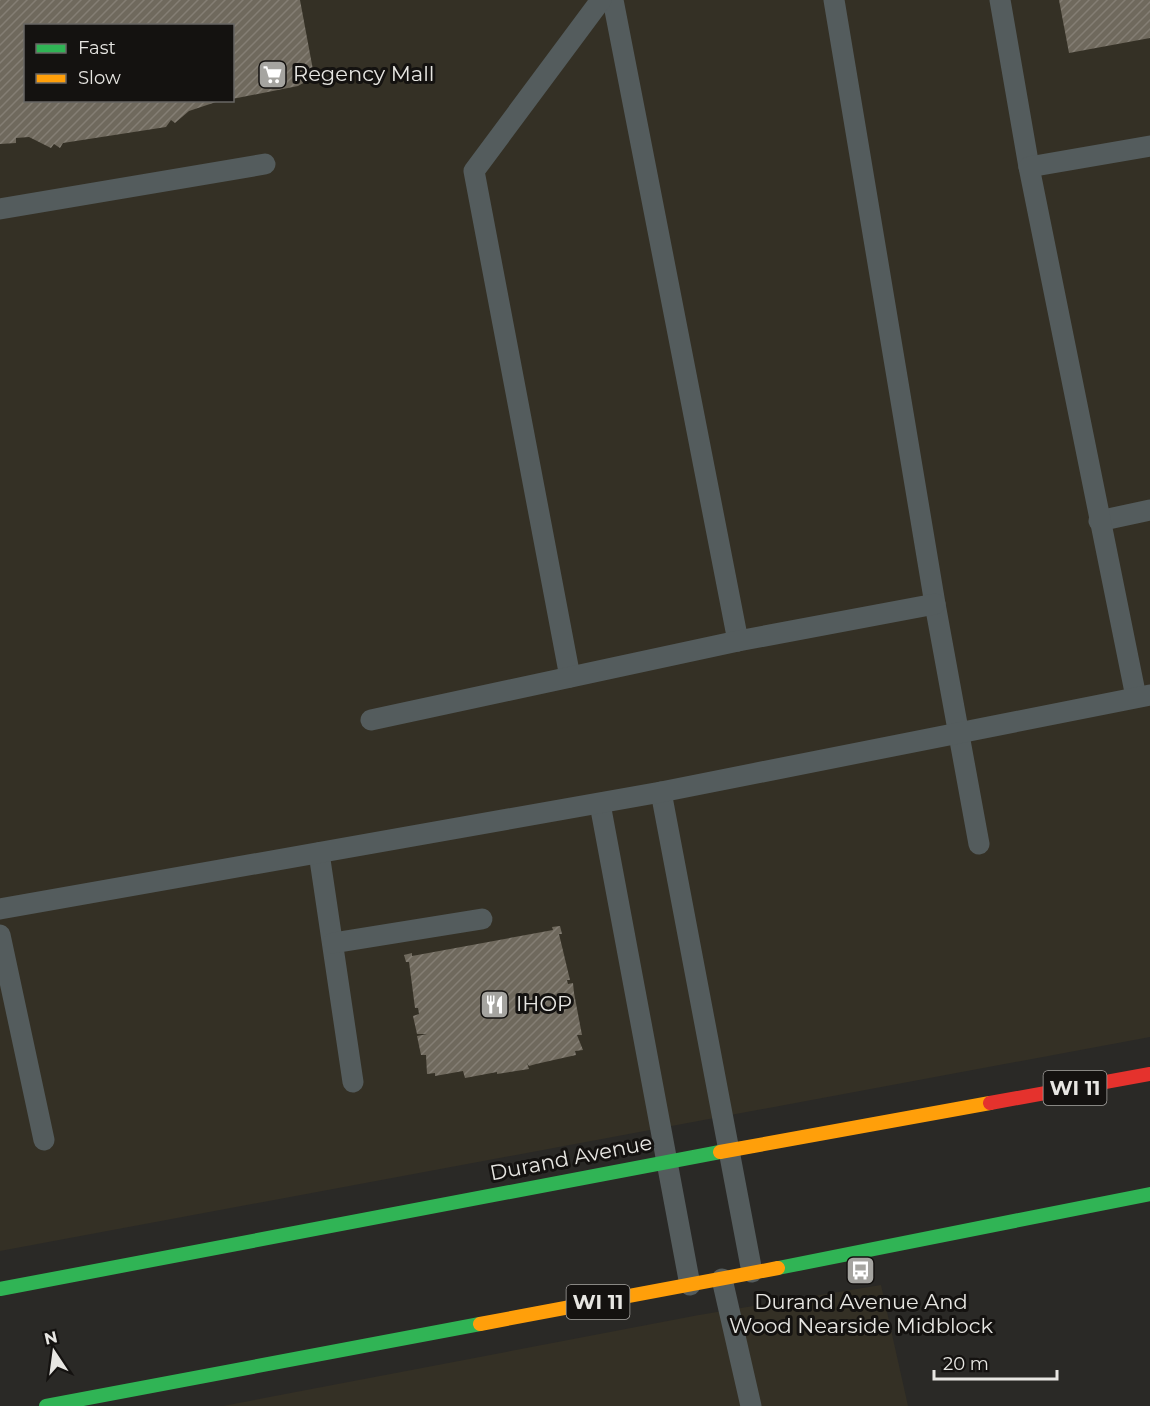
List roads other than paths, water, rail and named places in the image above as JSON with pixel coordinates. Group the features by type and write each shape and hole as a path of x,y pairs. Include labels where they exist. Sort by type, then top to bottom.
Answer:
{"main road":[{"name":"Durand Avenue","path":"0,1289 669,1161 1150,1074"},
{"name":"WI 11","path":"46,1406 722,1279 1150,1194"}],"lane":[{"path":"570,677 474,171 601,0"},
{"path":"613,0 738,641"},
{"path":"834,0 935,603 980,844"},
{"path":"0,909 600,804 1143,696 1099,521 1079,405 1029,167 1000,0"},
{"path":"1029,167 1150,146"},
{"path":"0,209 265,164"},
{"path":"1099,521 1150,510"},
{"path":"371,720 738,641 935,603"},
{"path":"662,792 752,1272"},
{"path":"600,804 669,1161 690,1285"},
{"path":"319,853 353,1082"},
{"path":"333,943 482,919"},
{"path":"0,935 44,1140"},
{"path":"722,1279 751,1406"}],"place":[{"name":"Regency Mall","path":"272,74"},
{"name":"IHOP","path":"495,1004"},
{"name":"Durand Avenue And Wood Nearside Midblock","path":"861,1271"}]}
